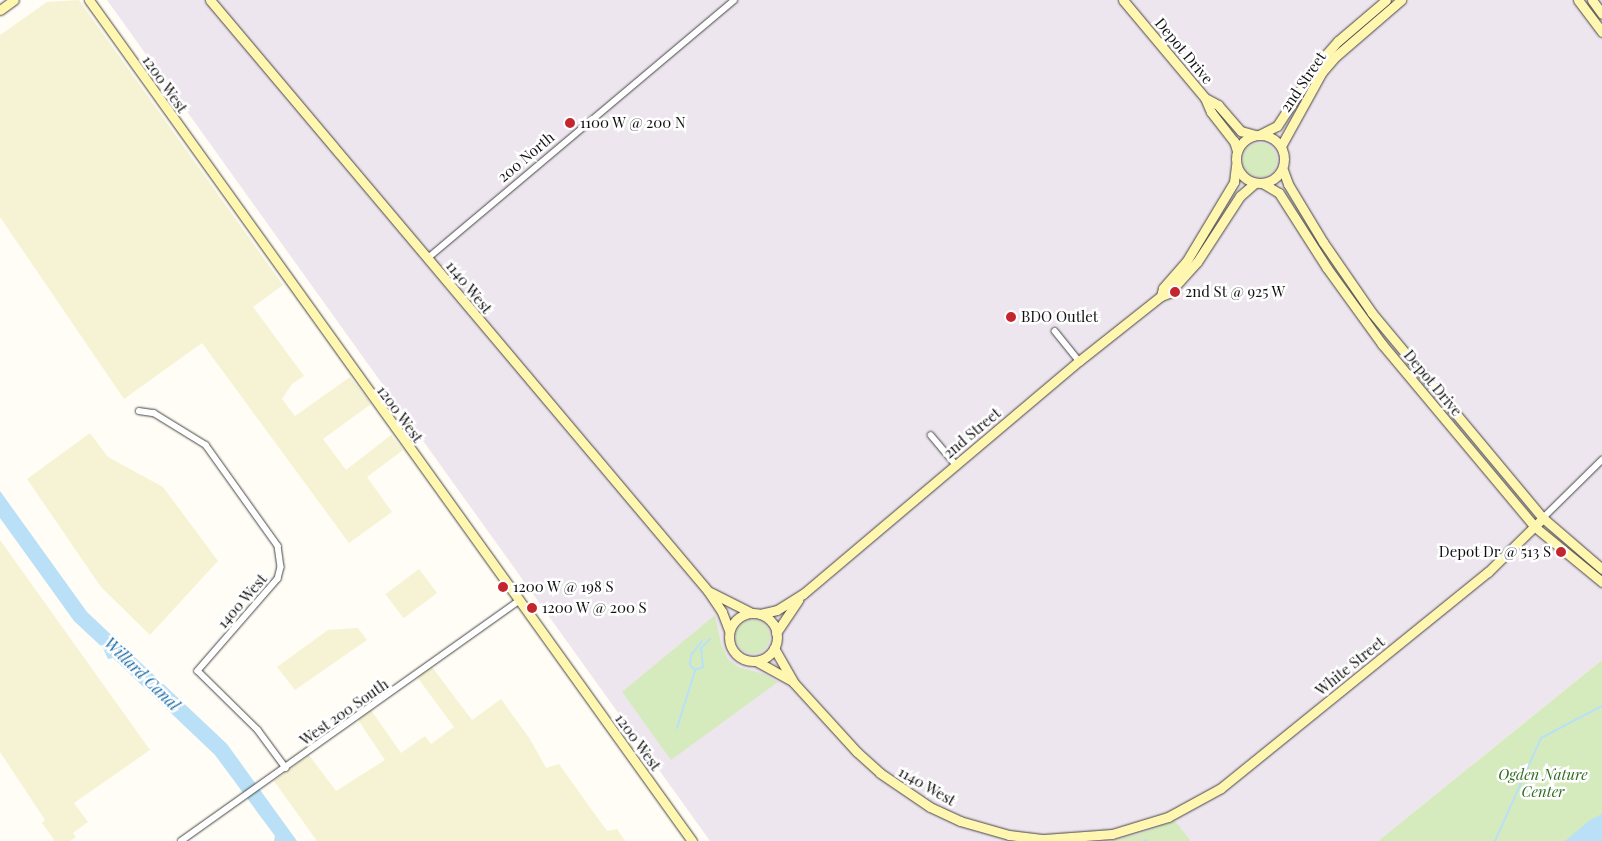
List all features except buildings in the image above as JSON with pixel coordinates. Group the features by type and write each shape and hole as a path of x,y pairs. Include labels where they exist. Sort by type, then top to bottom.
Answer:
{"street":[{"path":"0,10 14,0"},
{"name":"1200 West","path":"89,0 692,841"},
{"name":"1140 West","path":"210,0 708,591 722,612 729,630"},
{"name":"200 North","path":"428,258 734,0"},
{"name":"Depot Drive","path":"1123,0 1205,98 1212,112 1234,141 1237,152"},
{"name":"2nd Street","path":"1258,135 1277,126 1316,66 1338,41 1386,0"},
{"name":"2nd Street","path":"1281,146 1322,72 1336,56 1401,0"},
{"path":"1578,0 1602,32"},
{"path":"1592,0 1602,14"},
{"name":"Depot Drive","path":"1205,98 1218,105 1241,131 1258,135"},
{"path":"1258,135 1275,140 1281,146 1285,159 1283,170 1274,180 1260,184 1246,179 1236,165 1237,152 1244,141 1258,135"},
{"name":"2nd Street","path":"1160,296 1163,288 1186,262 1234,182 1236,165"},
{"name":"Depot Drive","path":"1283,170 1288,184 1323,242 1372,313 1543,518 1602,569"},
{"name":"Depot Drive","path":"1260,184 1279,193 1341,288 1382,344 1535,527 1602,582"},
{"name":"2nd Street","path":"760,614 777,610 803,594 1079,361 1160,296 1169,293 1197,262 1240,196 1260,184"},
{"path":"1055,331 1079,361"},
{"name":"1400 West","path":"139,411 154,413 206,445 278,546 281,567 278,579 198,671 258,730 286,768"},
{"path":"931,435 956,464"},
{"name":"White Street","path":"1083,838 1112,834 1168,817 1221,788 1488,572 1602,460"},
{"name":"1140 West","path":"708,591 750,612"},
{"name":"2nd Street","path":"776,633 803,594"},
{"name":"West 200 South","path":"181,841 519,601"},
{"path":"750,612 760,614 772,622 776,633 774,648 763,659 755,661 734,652 729,630 737,618 750,612"},
{"name":"1140 West","path":"774,648 794,683 880,773 930,807 968,823 1009,834 1044,839 1083,838"},
{"name":"1140 West","path":"755,661 794,683"}],"shaded area":[{"path":"79,0 283,285 253,307 304,376 292,384 282,399 295,416 350,377 371,404 323,439 346,470 391,435 403,450 367,477 392,512 349,543 202,343 124,399 0,217 0,35 47,2"},
{"path":"107,0 1602,0 1602,660 1378,841 1191,841 1175,822 1155,841 710,841"},
{"path":"90,433 108,457 163,487 218,561 150,635 101,587 27,479"},
{"path":"0,540 150,750 74,803 88,822 73,833 76,837 70,841 55,841 42,823 45,820 0,752"},
{"path":"419,569 437,593 404,618 385,594"},
{"path":"358,628 367,640 295,690 277,667 328,630"},
{"path":"432,667 472,720 501,699 530,739 546,768 559,764 607,831 617,829 625,841 317,841 274,781 309,755 336,791 385,760 358,720 371,710 401,753 425,736 431,744 454,727 417,677"}],"green space":[{"path":"1260,143 1272,148 1277,160 1272,172 1260,177 1248,172 1243,160 1248,148"},
{"path":"715,615 721,644 728,659 738,667 764,674 778,682 671,760 622,692"},
{"path":"753,620 765,625 770,637 765,649 753,654 741,649 736,637 741,625"},
{"name":"Ogden Nature Center","path":"1602,660 1602,841 1378,841"},
{"path":"1175,821 1191,841 1110,841 1142,833"}],"water":[{"name":"Willard Canal","path":"0,491 87,612 227,744 297,841 274,841 275,836 215,755 113,658 108,659 103,648 74,621 0,518"},
{"path":"1602,814 1602,841 1565,841 1590,820"}],"waterway":[{"path":"702,641 691,655 690,665 695,670 703,667 701,648 710,639"},
{"path":"677,728 695,671"},
{"path":"1495,841 1541,738 1602,706"}],"place":[{"name":"1100 W @ 200 N","path":"570,123"},
{"name":"2nd St @ 925 W","path":"1175,292"},
{"name":"BDO Outlet","path":"1011,317"},
{"name":"Depot Dr @ 513 S","path":"1561,552"},
{"name":"1200 W @ 198 S","path":"503,587"},
{"name":"1200 W @ 200 S","path":"532,608"}]}
